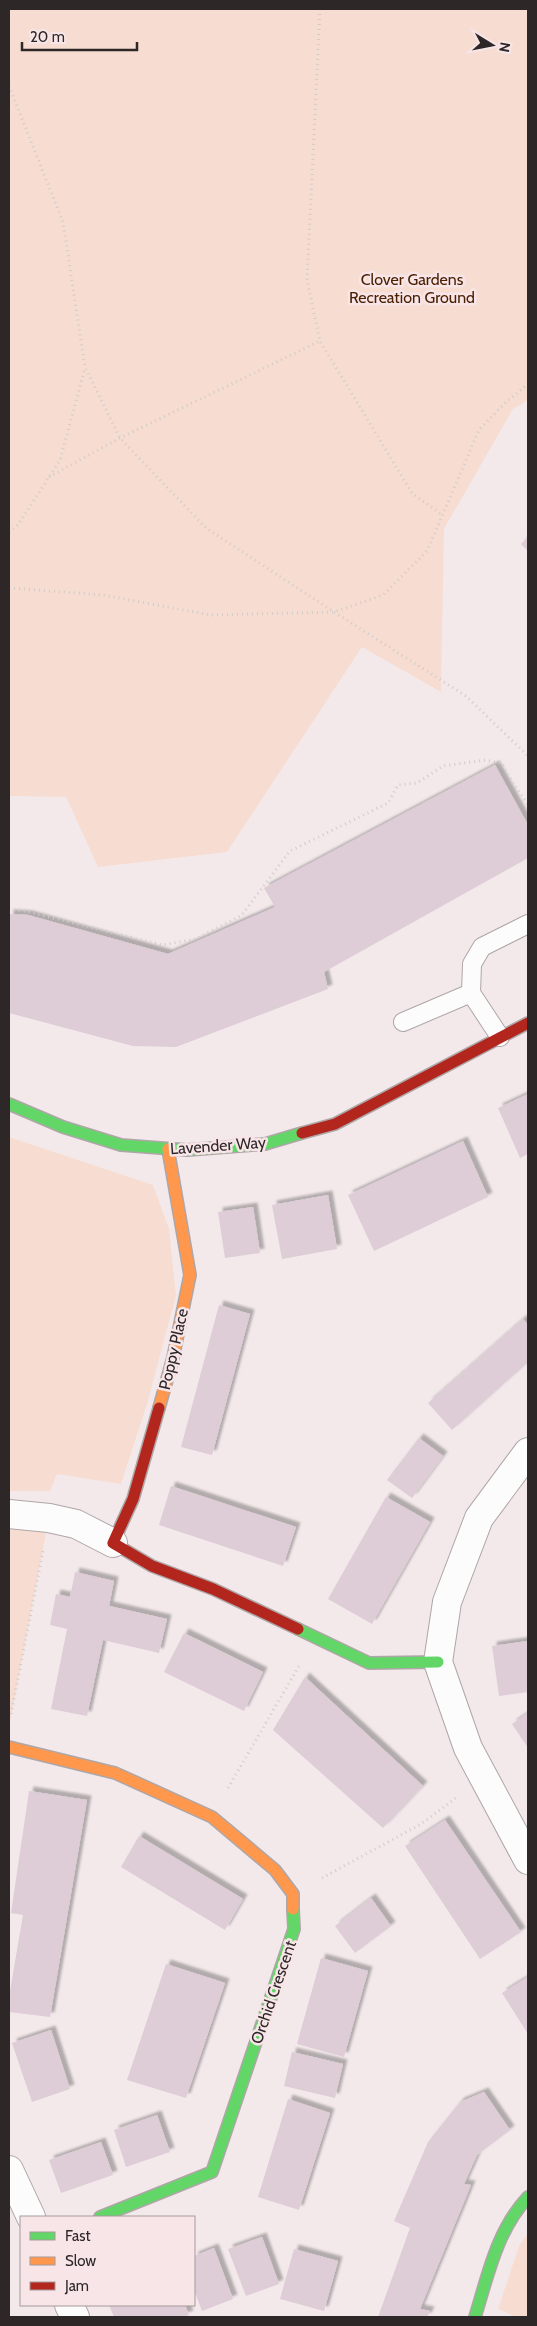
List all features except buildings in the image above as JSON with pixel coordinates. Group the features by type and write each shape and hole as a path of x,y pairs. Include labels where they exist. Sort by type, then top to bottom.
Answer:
{"street":[{"name":"Lavender Way","path":"9,1104 63,1127 121,1145 187,1150 265,1144 335,1124 528,1023"},
{"name":"Poppy Place","path":"113,1544 133,1499 173,1358 190,1275 168,1149"},
{"path":"528,1452 479,1518 447,1602 438,1662 468,1748 484,1779 519,1824 528,1860"},
{"path":"9,1514 49,1518 76,1524 152,1566 213,1589 369,1663 438,1662"},
{"path":"9,1747 116,1773 212,1817 275,1870 293,1894"},
{"name":"Orchid Crescent","path":"102,2216 212,2172 294,1930 293,1894"},
{"path":"9,2170 31,2216"},
{"path":"475,2317 503,2232 518,2206 528,2197"}],"lane":[{"path":"500,1038 471,993 472,964 482,947 528,924"},
{"path":"403,1022 471,993"}],"path":[{"path":"320,9 307,280 320,341 412,493 442,515"},
{"path":"9,86 63,222 85,367 120,438 206,528 466,696 528,756"},
{"path":"50,477 120,438 320,341"},
{"path":"9,532 18,525 60,460 85,367"},
{"path":"9,588 103,594 211,616 334,612 383,595 428,551 478,430 504,404 528,384"},
{"path":"9,909 25,911 162,945 196,939 242,915 290,851 388,802 398,785 417,783 443,766 486,760 502,764 528,804"},
{"path":"11,1717 49,1518"},
{"path":"240,1765 315,1638"},
{"path":"293,1894 421,1824 484,1779"}],"green space":[{"name":"Clover Gardens Recreation Ground","path":"9,9 528,9 528,400 513,409 444,529 441,692 362,647 227,852 98,867 66,797 9,796"},
{"path":"9,1137 153,1185 169,1229 176,1296 147,1404 121,1484 57,1474 50,1491 9,1491"},
{"path":"9,1514 49,1518 9,1727"},
{"path":"528,2233 528,2317 516,2317 498,2309 519,2246"}],"traffic: fast":[{"path":"9,1104 63,1127 121,1145 187,1150 265,1144 302,1133"},
{"path":"298,1629 369,1663 438,1662"},
{"path":"102,2216 212,2172 294,1929 293,1909"},
{"path":"475,2317 489,2269 501,2238 517,2210 528,2197"}],"traffic: slow":[{"path":"159,1408 173,1358 190,1275 168,1149"},
{"path":"9,1747 115,1773 212,1817 275,1870 293,1894 293,1909"}],"traffic: jam":[{"path":"302,1133 335,1124 528,1023"},
{"path":"159,1408 133,1499 113,1543 152,1566 213,1589 298,1629"}]}
